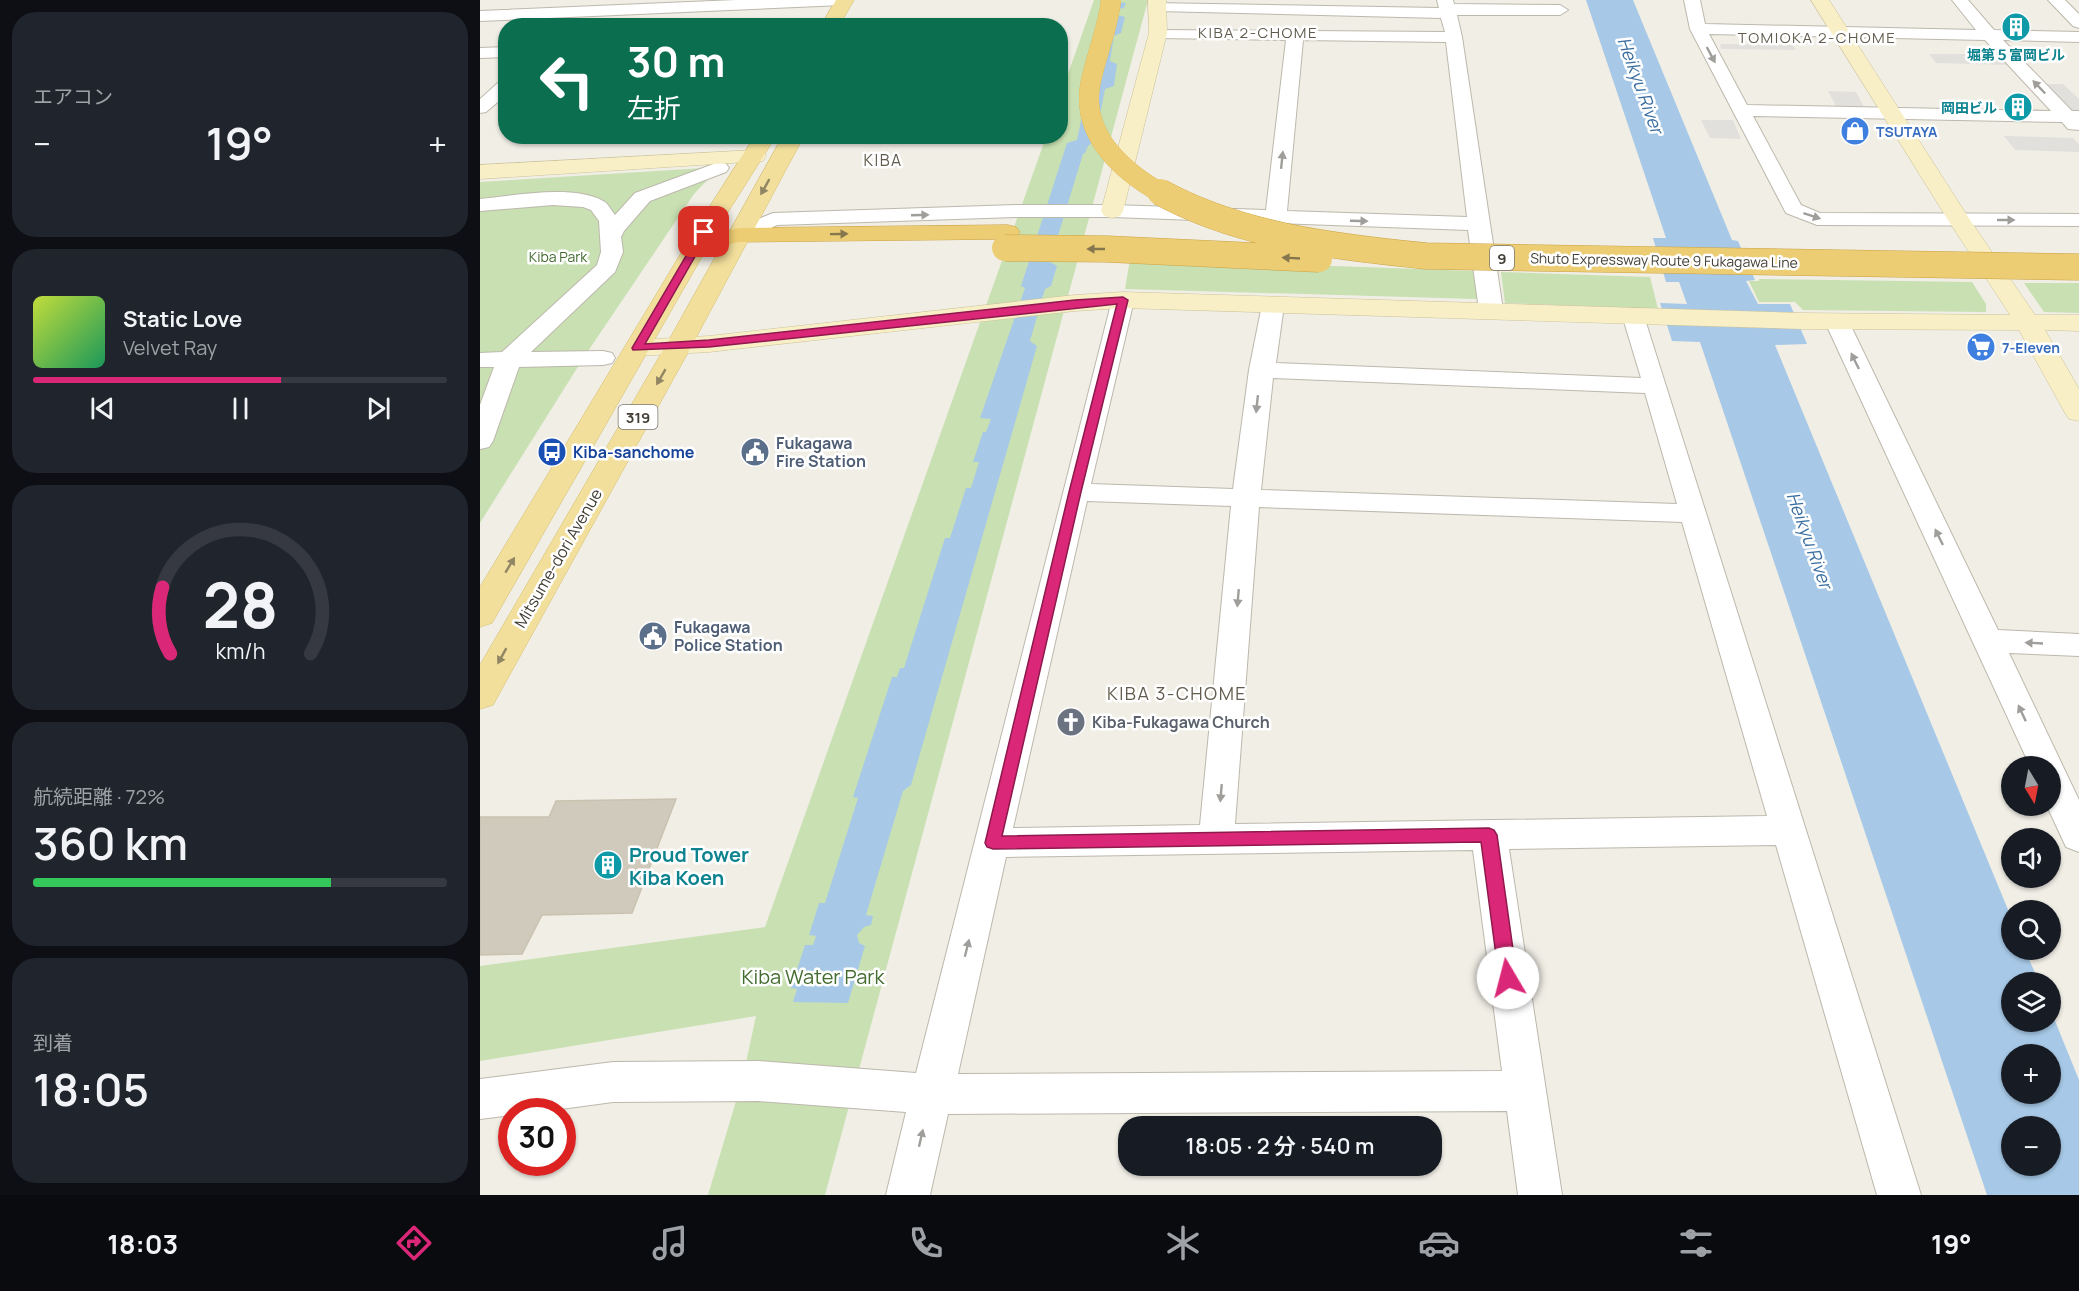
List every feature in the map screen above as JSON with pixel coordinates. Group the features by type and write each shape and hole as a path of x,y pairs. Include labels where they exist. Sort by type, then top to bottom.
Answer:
{"highway":[{"name":"Shuto Expressway Route 9 Fukagawa Line","path":"1112,0 1109,28 1091,90 1090,111 1102,144 1125,168 1162,192 1202,210 1259,228 1346,245 1423,252 2079,261"},
{"name":"Shuto Expressway Route 9 Fukagawa Line","path":"1112,0 1108,28 1092,80 1089,101 1093,126 1101,144 1125,169 1161,193 1200,211 1247,227 1338,246 1426,256 2079,267"},
{"path":"1010,230 1160,251 1622,273 2079,281"},
{"path":"697,245 1010,230 1245,238 2079,252"}],"main road":[{"path":"834,18 843,0"},
{"name":"Mitsume-dori Avenue","path":"480,696 790,144"},
{"name":"319","path":"480,615 697,245 761,146"}],"street":[{"path":"480,16 592,5 843,0"},
{"path":"1692,0 1698,29 1793,209 1817,219 2079,220"},
{"path":"1820,0 1959,220 2028,323 2079,413"},
{"path":"1960,0 1989,35 2075,121"},
{"path":"2057,1 2079,3"},
{"path":"2057,1 2079,23"},
{"path":"1112,211 1158,33 1157,3 1448,8 1542,5 1560,10"},
{"path":"578,18 592,5"},
{"path":"1448,8 1454,37 1491,310"},
{"path":"1698,29 2079,38"},
{"path":"1158,33 1454,37"},
{"path":"1276,218 1295,35"},
{"path":"480,53 498,52"},
{"path":"480,84 498,84"},
{"path":"480,108 498,91"},
{"path":"1741,110 1890,112 2075,121"},
{"path":"480,172 761,146"},
{"path":"484,214 557,199 572,199 594,204 642,197 719,168"},
{"path":"610,238 615,225 640,203 642,197"},
{"path":"480,441 510,359 607,267 612,252 609,221 605,213 594,204"},
{"path":"733,245 773,219 1010,230 1112,211 1478,224"},
{"path":"637,348 678,346 1075,303 1123,300 1837,322 2079,323"},
{"path":"908,1195 1075,492 1123,300"},
{"path":"1216,840 1246,498 1261,370 1273,305"},
{"path":"1649,316 1655,386 1899,1195"},
{"path":"1837,322 2042,756"},
{"path":"480,360 603,358"},
{"path":"1261,370 1655,386"},
{"path":"1075,492 1694,513"},
{"path":"1989,641 2079,645"},
{"path":"2061,799 2079,837"},
{"path":"993,843 1789,830"},
{"path":"1489,835 1540,1195"},
{"path":"480,1099 613,1082 758,1081 931,1094 1524,1091"}],"green space":[{"name":"Kiba Water Park","path":"1094,0 1148,0 825,1195 708,1195 742,1081 756,1016 480,1061 480,966 765,927 1044,144 1068,144 1068,74"},
{"name":"Kiba Park","path":"704,168 715,172 694,194 584,357 480,523 480,182"},
{"path":"1130,259 1475,271 1477,299 1125,289"},
{"path":"1501,272 1650,277 1658,309 1505,303"},
{"path":"1759,279 1972,282 1986,304 1986,312 1803,310 1795,302 1759,302 1749,281 1759,281"},
{"path":"2024,283 2079,283 2079,313 2044,312"}],"shaded area":[{"path":"1720,44 1793,45 1796,50 1721,49"},
{"path":"1929,54 2000,54 2010,65 1936,63"},
{"path":"2046,84 2063,84 2079,99 2079,112 2073,112"},
{"path":"1828,91 1856,92 1864,107 1836,106"},
{"path":"1701,120 1733,120 1741,139 1710,138"},
{"path":"2004,136 2073,138 2079,144 2079,152 2015,150"}],"water":[{"name":"Heikyu River","path":"1586,0 1633,0 1732,240 1738,241 1755,280 1746,281 1758,304 1790,304 1807,344 1775,345 2004,900 2001,900 2001,960 2029,960 2035,972 2001,972 2001,1032 2060,1032 2079,1080 2079,1195 1987,1195 1700,342 1672,341 1660,303 1687,304 1679,282 1666,282 1653,238 1666,238"},
{"path":"1106,2 1126,3 1124,8 1118,9 1117,15 1125,17 1121,33 1114,36 1110,61 1117,64 1114,86 1105,89 1095,141 1083,154 1050,262 1057,266 1051,286 1045,289 1030,341 1037,346 911,785 903,791 866,915 873,916 871,925 864,927 857,935 859,943 865,946 848,1003 793,1002 797,989 791,988 805,945 813,945 816,936 809,935 819,903 825,903 858,798 853,797 892,677 897,677 900,668 904,668 945,538 950,538 966,488 971,488 979,462 973,462 983,432 986,432 991,419 980,418 1025,288 1021,286 1067,144 1077,140"}],"building":[{"path":"676,799 632,913 542,915 522,954 480,955 480,817 549,817 556,801"}],"place":[{"name":"堀第５富岡ビル","path":"2016,27"},
{"name":"岡田ビル","path":"2018,107"},
{"name":"TSUTAYA","path":"1855,131"},
{"name":"7-Eleven","path":"1981,347"},
{"name":"Kiba-sanchome","path":"552,452"},
{"name":"Fukagawa Fire Station","path":"755,452"},
{"name":"Fukagawa Police Station","path":"653,636"},
{"name":"Kiba-Fukagawa Church","path":"1071,722"},
{"name":"Proud Tower Kiba Koen","path":"608,865"}],"district":[{"name":"KIBA 2-CHOME","path":"1258,32"},
{"name":"TOMIOKA 2-CHOME","path":"1817,37"},
{"name":"KIBA","path":"883,160"},
{"name":"KIBA 3-CHOME","path":"1177,693"}],"route":[{"path":"704,232 637,348 709,344 1075,303 1123,300 1075,492 993,843 1489,835 1508,978"}]}
